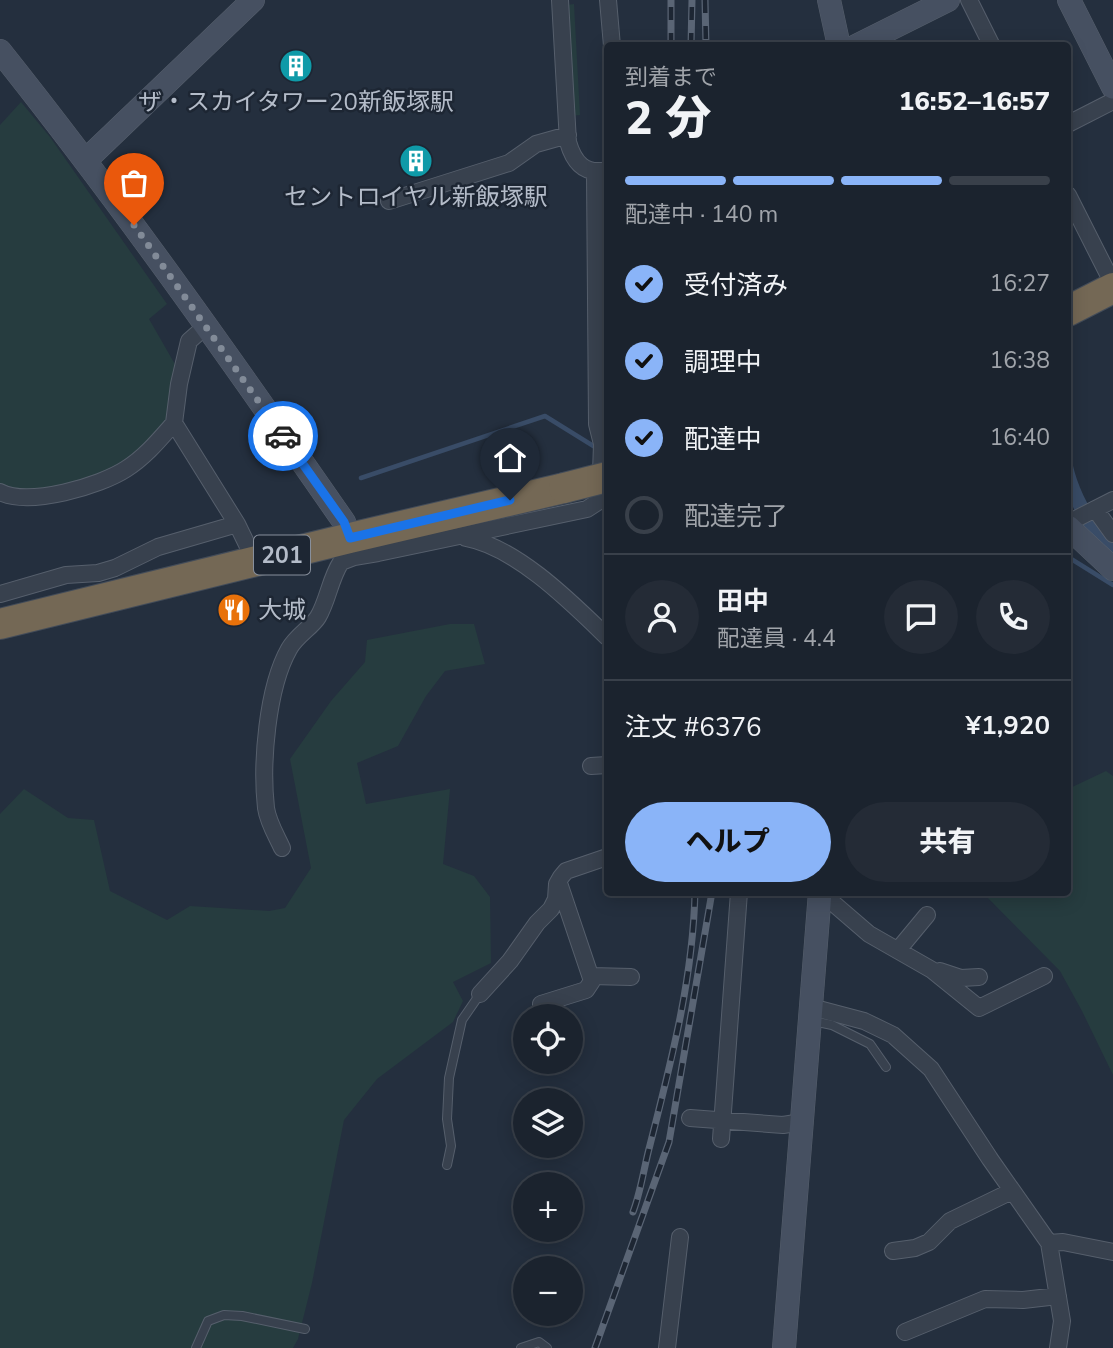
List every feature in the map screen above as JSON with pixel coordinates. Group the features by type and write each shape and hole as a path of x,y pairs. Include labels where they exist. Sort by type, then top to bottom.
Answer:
{"highway":[{"path":"1071,310 1113,286"},
{"name":"201","path":"0,624 255,561 352,547 564,488 604,491"}],"street":[{"path":"86,160 253,0"},
{"path":"560,0 568,135 574,159 581,166 601,171 597,424 602,444 604,475"},
{"path":"608,0 612,42"},
{"path":"829,0 838,42"},
{"path":"864,42 948,0"},
{"path":"970,0 990,42"},
{"path":"1069,0 1113,87"},
{"path":"0,51 86,160 206,326 344,522 352,547"},
{"path":"1071,122 1113,101"},
{"path":"389,201 509,163 536,144 568,135"},
{"path":"1071,201 1113,286"},
{"path":"0,492 29,498 58,494 93,484 124,470 147,454 174,424 179,384 189,341 206,326"},
{"path":"174,424 237,524 255,561"},
{"path":"282,848 266,807 265,733 274,691 289,649 304,629 317,619 341,562 352,547 460,537 587,509 604,492"},
{"path":"1071,522 1113,500"},
{"path":"1094,510 1113,534"},
{"path":"0,594 66,575 106,571 158,547 237,524"},
{"path":"1071,524 1113,569"},
{"path":"460,537 480,540 496,547 541,577 604,634"},
{"path":"480,994 510,961 537,922 551,909 559,881 566,871 604,858"},
{"path":"541,1004 586,990 592,981 559,881"},
{"path":"722,1130 739,896"},
{"path":"785,1348 820,896"},
{"path":"823,896 869,934 932,970 979,1008 1044,976"},
{"path":"898,950 927,915"},
{"path":"932,970 961,978 979,977"},
{"path":"591,976 631,977"},
{"path":"810,1014 864,1021 893,1035 931,1069 1049,1242 1062,1321 1058,1348"},
{"path":"690,1118 722,1130 802,1122"},
{"path":"893,1251 915,1248 929,1242 950,1221 1012,1191"},
{"path":"667,1348 680,1237"},
{"path":"1049,1242 1063,1242 1113,1252"},
{"path":"905,1332 985,1299 1023,1300 1058,1296"}],"lane":[{"path":"447,1165 451,1146 447,1119 449,1078 462,1020 480,994"},
{"path":"810,1014 870,1044 886,1067"},
{"path":"196,1348 208,1321 224,1315 305,1329"},
{"path":"521,1348 539,1342 547,1348"}],"green space":[{"path":"574,4 580,115 571,116 566,5"},
{"path":"21,102 50,137 167,304 149,319 176,366 168,421 143,451 91,479 0,500 0,125"},
{"path":"450,624 474,624 485,664 445,671 426,696 398,746 357,763 366,804 450,789 443,864 474,876 490,897 491,963 453,982 463,1001 453,1022 377,1079 344,1120 312,1283 298,1339 293,1348 0,1348 0,814 24,789 68,818 94,820 110,891 167,920 190,906 269,911 285,908 311,868 290,759 331,701 365,662 367,640"},
{"path":"1106,771 1113,776 1113,1075 1060,971 986,896 1071,896 1071,788"}],"water":[{"path":"1071,454 1079,485 1090,508 1113,540 1113,558 1084,531 1071,503"}],"waterway":[{"path":"361,478 545,416 595,447"},
{"path":"1071,559 1113,585"}],"railway":[{"path":"671,0 671,42"},
{"path":"691,42 692,0"},
{"path":"705,0 706,42"},
{"path":"633,1212 680,1020 690,957 695,896"},
{"path":"595,1348 669,1142 711,896"}],"way so far":[{"path":"134,225 283,436"}],"place":[{"name":"ザ・スカイタワー20新飯塚駅","path":"296,66"},
{"name":"セントロイヤル新飯塚駅","path":"416,161"},
{"name":"大城","path":"234,610"}],"route":[{"path":"283,436 344,522 350,538 510,500"}]}
